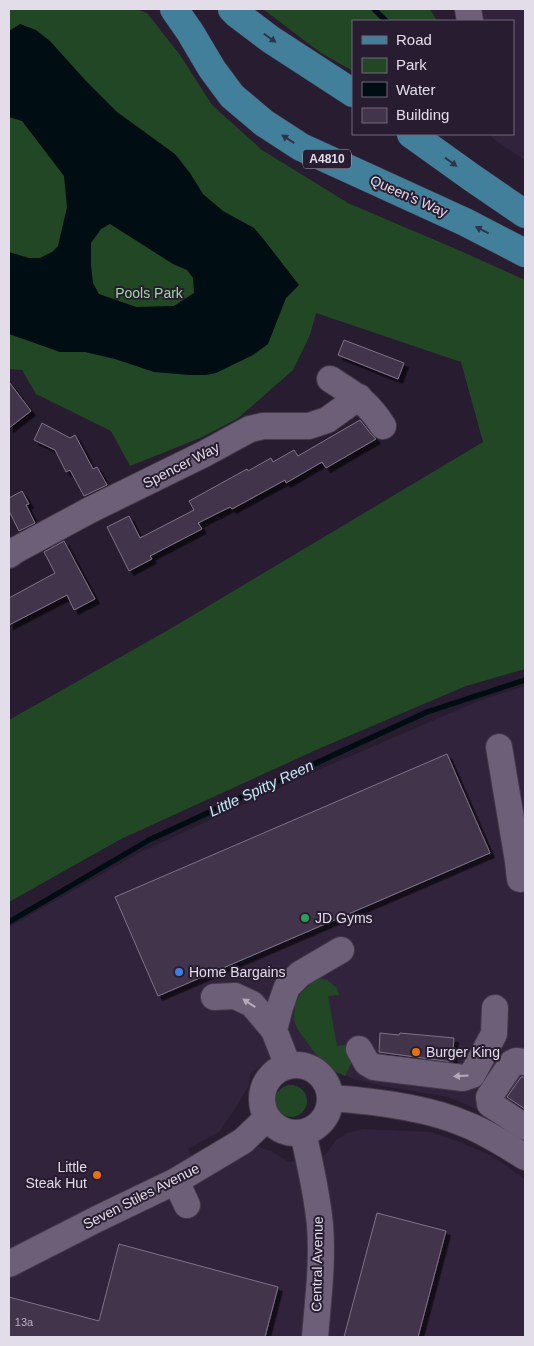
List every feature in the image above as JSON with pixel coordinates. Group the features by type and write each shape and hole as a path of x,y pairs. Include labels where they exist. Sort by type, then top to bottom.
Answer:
{"main road":[{"name":"Queen's Way","path":"174,9 212,69 232,96 264,123 301,147 465,222 525,253"},
{"path":"232,9 270,39 352,92"},
{"path":"412,135 525,214"}],"street":[{"path":"330,379 359,398 373,411 382,426"},
{"name":"Spencer Way","path":"9,555 85,513 250,429 263,426 309,426 327,420 359,398"},
{"path":"499,747 520,879"},
{"path":"274,1030 287,987 300,974 341,950"},
{"path":"214,997 235,996 252,1004 274,1030 288,1066"},
{"path":"358,1049 367,1063 374,1067 463,1078 472,1075 494,1034 495,1008"},
{"path":"525,1062 512,1062 489,1097 492,1106 525,1127"},
{"path":"288,1066 308,1067 317,1072 324,1079 331,1098 330,1107 320,1124 312,1130 303,1133 293,1134 283,1131 267,1118 263,1109 262,1100 266,1082 279,1069 288,1066"},
{"path":"331,1098 404,1107 444,1116 482,1131 525,1157"},
{"name":"Seven Stiles Avenue","path":"9,1264 176,1181 242,1140 267,1118"},
{"name":"Central Avenue","path":"303,1133 314,1184 320,1225 320,1270 315,1337"},
{"path":"176,1181 187,1205"}],"shaded area":[{"path":"476,9 525,9 525,160 492,138 491,135 514,135 514,20 478,20"},
{"path":"525,686 525,1138 470,1106 448,1097 377,1085 354,1079 336,1072 319,1062 295,1055 266,1062 251,1073 248,1087 219,1132 188,1149 200,1174 258,1147 271,1151 289,1162 325,1155 336,1140 347,1133 363,1129 430,1132 494,1157 525,1179 525,1337 9,1337 9,927 139,853 316,771 481,700"}],"green space":[{"name":"Pools Park","path":"9,9 136,9 147,13 180,55 212,105 262,150 348,203 525,280 525,669 466,686 316,750 121,839 9,902 9,720 170,629 483,442 461,362 316,313 310,335 293,370 237,419 200,438 130,466 111,431 36,394 22,370 9,369"},
{"path":"263,9 430,9 436,20 352,20 352,70 321,53"},
{"path":"319,978 327,980 337,988 339,995 328,996 337,1046 350,1044 353,1060 345,1076 330,1069 314,1052 298,1030 294,1020 295,1005 300,994 310,985 307,980"},
{"path":"291,1085 297,1086 302,1090 306,1095 306,1107 302,1112 297,1116 291,1117 285,1116 280,1112 276,1107 275,1101 276,1095 280,1090 285,1086"}],"water":[{"path":"20,24 36,30 50,41 117,112 175,154 203,194 223,211 254,228 265,241 299,285 286,298 268,344 253,355 216,373 190,375 154,372 115,359 85,352 60,352 9,334 9,252 29,258 40,258 52,252 58,246 67,207 64,176 22,121 9,117 9,31","holes":["110,224 173,264 187,270 193,278 194,293 174,306 136,307 99,294 93,283 91,243 101,229"]}],"building":[{"path":"344,340 404,363 398,379 338,355"},
{"path":"9,382 31,411 9,428"},
{"path":"360,420 376,439 326,468 322,462 286,483 285,480 232,509 230,507 198,523 202,529 150,556 152,559 129,571 107,527 129,516 140,538 194,510 189,501 247,469 248,471 271,458 273,462 294,450 298,456"},
{"path":"42,423 70,438 75,435 93,469 97,467 107,485 84,496 70,470 66,472 55,450 34,440"},
{"path":"22,491 29,504 26,505 35,523 19,531 9,511 9,498"},
{"path":"64,541 95,599 74,610 67,595 9,625 9,598 55,573 44,552"},
{"path":"447,754 490,853 158,996 115,897"},
{"path":"380,1033 454,1038 452,1062 379,1052"},
{"path":"521,1077 525,1077 525,1109 507,1097"},
{"path":"377,1213 446,1231 418,1337 344,1337"},
{"path":"119,1244 278,1287 265,1337 9,1337 9,1297 99,1321"}],"waterway":[{"name":"Little Spitty Reen","path":"374,9 385,20"},
{"name":"Little Spitty Reen","path":"9,922 149,840 427,712 525,680"}],"place":[{"name":"JD Gyms","path":"305,918"},
{"name":"Home Bargains","path":"179,972"},
{"name":"Burger King","path":"416,1052"},
{"name":"Little Steak Hut","path":"97,1175"}]}
